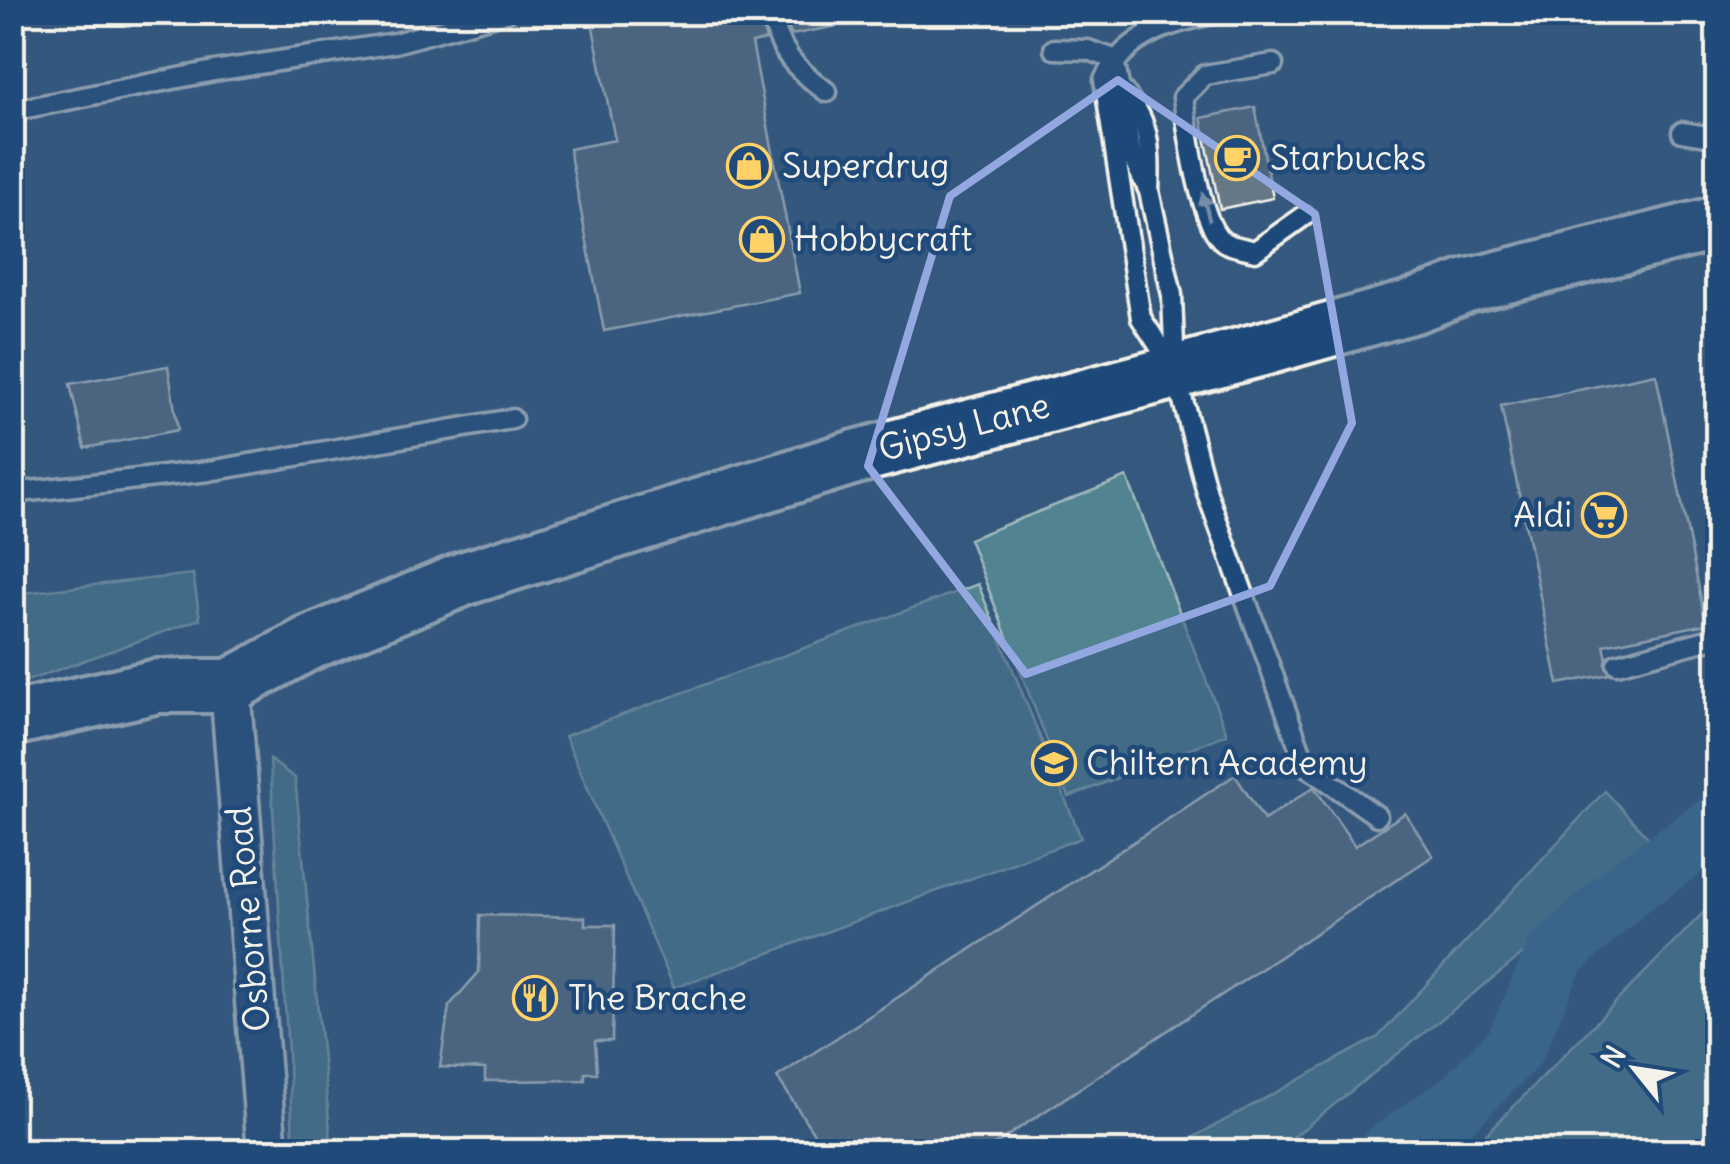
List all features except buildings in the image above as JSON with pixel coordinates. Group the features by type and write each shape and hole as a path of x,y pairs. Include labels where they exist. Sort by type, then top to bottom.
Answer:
{"main road":[{"name":"Gipsy Lane","path":"230,686 307,644 466,578 852,458 1414,306 1467,286 1718,224"},
{"path":"12,719 158,686 230,686"}],"street":[{"name":"Osborne Road","path":"230,686 267,1152"}],"lane":[{"path":"12,111 214,71 395,42 507,12"},
{"path":"771,12 777,41 790,64 826,92"},
{"path":"1175,370 1141,318 1104,80 1114,59 1133,42 1163,27 1222,12"},
{"path":"1054,49 1088,50 1114,59"},
{"path":"1114,59 1118,86 1140,109 1150,154 1149,191 1176,317 1175,370 1207,494 1306,766 1377,816"},
{"path":"1274,64 1205,75 1183,96 1190,142 1211,227 1224,242 1256,250 1304,216"},
{"path":"1682,132 1718,138"},
{"path":"12,493 209,472 512,419"},
{"path":"1617,664 1718,637"}],"highlighted area":[{"path":"1118,80 1315,214 1352,423 1270,586 1026,674 868,466 950,196"}],"green space":[{"path":"1127,477 1227,734 1069,797 969,539"},
{"path":"193,574 200,619 13,686 13,594"},
{"path":"978,584 1081,838 674,988 565,736"},
{"path":"270,760 295,778 332,1151 294,1151"},
{"path":"1605,791 1657,847 1276,1151 1168,1151 1378,1037"},
{"path":"1717,906 1717,1151 1470,1151 1708,908"}],"waterway":[{"path":"1389,1152 1461,1102 1515,1047 1555,955 1627,889 1718,824"}],"place":[{"name":"Starbucks","path":"1237,158"},
{"name":"Superdrug","path":"749,166"},
{"name":"Hobbycraft","path":"762,239"},
{"name":"Aldi","path":"1604,515"},
{"name":"Chiltern Academy","path":"1054,763"},
{"name":"The Brache","path":"535,998"}]}
